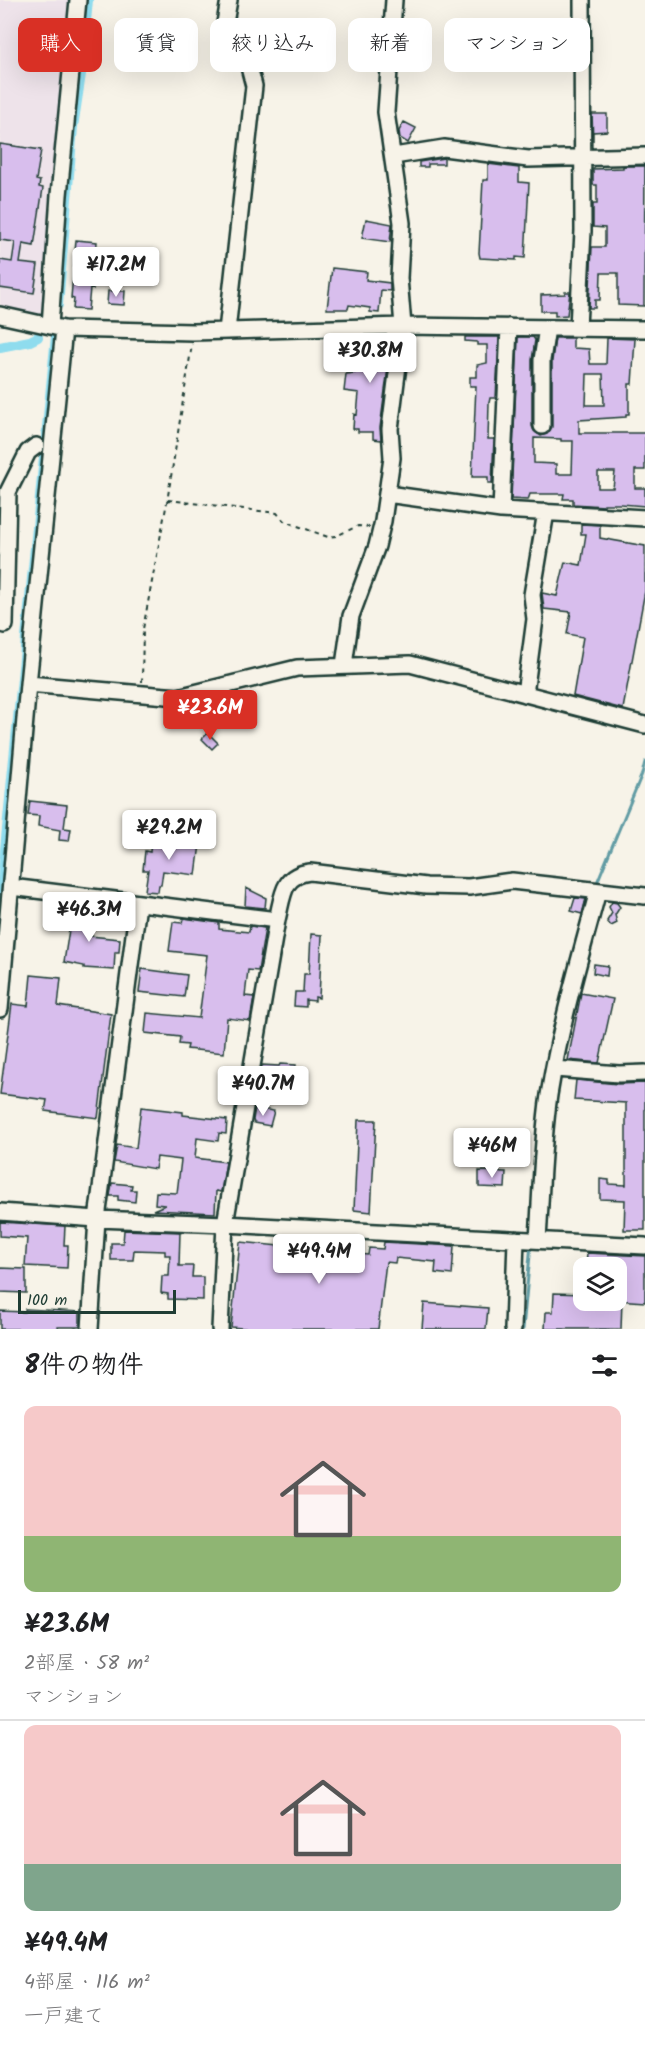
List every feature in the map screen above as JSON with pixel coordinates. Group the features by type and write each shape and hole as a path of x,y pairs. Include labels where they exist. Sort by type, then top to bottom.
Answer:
{"street":[{"path":"0,1009 57,328 60,195 78,0"},
{"path":"227,331 254,86 249,67 226,31 229,0"},
{"path":"344,664 351,616 382,528 392,458 390,429 403,326 399,278 403,232 386,112 394,0"},
{"path":"578,327 583,231 582,0"},
{"path":"394,156 444,148 511,158 645,156"},
{"path":"0,315 57,328 193,332 403,326 645,329"},
{"path":"501,510 509,327"},
{"path":"542,426 542,360 547,328"},
{"path":"4,625 4,492 28,452 36,446"},
{"path":"387,494 501,510 645,518"},
{"path":"525,694 535,619 532,595 546,512"},
{"path":"28,684 178,697 297,668 344,664 410,664 644,723"},
{"path":"220,1329 225,1224 277,920 285,888 290,879 298,873 310,872 426,886 469,887 512,881 645,896"},
{"path":"11,887 277,920"},
{"path":"538,1240 549,1094 569,996 598,891"},
{"path":"90,1329 97,1219 138,904"},
{"path":"555,1069 619,1074 645,1073"},
{"path":"0,1212 97,1219 645,1246"},
{"path":"513,1329 516,1239"}],"path":[{"path":"142,694 143,629 168,500 193,332"},
{"path":"168,500 278,513 284,521 328,537 336,536 358,526 382,528"}],"shaded area":[{"path":"0,0 75,0 73,18 18,18 18,72 69,72 47,315 0,307"}],"building":[{"path":"592,114 607,114 607,131 593,132 593,141"},
{"path":"404,122 416,128 408,143 400,138 399,131"},
{"path":"0,144 41,150 36,180 40,181 39,187 43,188 34,246 23,244 20,263 38,265 34,293 0,288 0,260 12,262 15,242 0,240"},
{"path":"444,158 444,164 428,164 428,167 419,167 419,162"},
{"path":"488,164 519,168 519,182 529,183 525,258 516,257 516,260 480,258 483,180 488,180"},
{"path":"623,166 645,166 644,306 618,305 618,273 601,273 600,300 595,300 595,308 589,308 592,247 605,247 605,228 593,227 593,204 597,204 597,185 593,185 593,169 623,168"},
{"path":"366,219 392,224 390,242 362,238"},
{"path":"76,240 97,242 93,289 90,288 88,310 73,309 74,299 71,298"},
{"path":"332,268 367,272 366,280 390,283 390,291 381,290 379,313 370,312 370,308 349,305 348,309 327,309"},
{"path":"108,291 125,291 124,305 107,304"},
{"path":"565,292 570,292 567,315 555,316 555,311 541,311 541,295 565,294"},
{"path":"367,337 392,338 380,428 381,440 373,439 373,432 358,432 358,429 353,429 359,393 344,391 346,374 355,373 357,346 363,346 363,339"},
{"path":"465,337 499,337 496,398 490,398 489,403 488,439 494,439 492,483 488,483 488,477 472,477 476,386 470,386 470,377 477,377 477,365 487,363 487,345 465,341"},
{"path":"518,337 533,337 535,340 532,360 532,426 534,431 541,436 547,434 552,427 552,361 555,338 573,338 573,348 589,349 590,364 606,364 607,338 635,339 632,384 629,384 629,414 626,414 626,417 579,420 579,433 645,433 645,470 635,470 635,488 645,488 645,506 573,504 573,499 563,499 564,494 530,494 528,500 511,499","holes":["587,374 603,374 604,405 586,405","534,438 573,441 572,474 556,474 556,464 534,463","598,472 615,472 613,488 598,488"]},
{"path":"581,524 600,525 600,538 645,546 645,591 623,709 573,696 583,637 567,634 571,612 544,609 542,593 557,596 565,562 581,565 586,534 581,534"},
{"path":"208,733 218,743 212,749 202,739"},
{"path":"30,801 67,805 64,828 71,829 69,841 59,840 60,830 38,826 39,816 28,815"},
{"path":"151,840 200,844 196,875 163,871 158,892 145,891 148,870 143,870 145,851 150,852"},
{"path":"246,888 266,898 265,908 245,906"},
{"path":"575,898 586,899 582,914 571,911"},
{"path":"612,902 617,903 620,907 615,915 617,923 611,926 607,921 612,913 609,907"},
{"path":"73,904 94,907 90,936 120,939 119,952 115,952 114,970 84,968 84,966 64,962"},
{"path":"183,918 219,923 219,929 249,932 250,926 265,928 258,971 248,970 245,996 254,997 250,1021 227,1018 224,1053 187,1049 188,1045 179,1044 180,1037 145,1033 147,1013 199,1018 207,955 169,951 173,922 182,923"},
{"path":"311,934 322,935 319,998 315,997 315,1001 306,1000 306,1007 294,1006 295,992 303,992 304,974 309,974"},
{"path":"594,964 608,966 607,976 593,973"},
{"path":"142,969 187,975 184,997 139,992"},
{"path":"31,975 61,978 58,1006 111,1014 98,1118 45,1111 47,1100 0,1094 12,1004 28,1006"},
{"path":"581,993 613,999 599,1063 568,1060"},
{"path":"280,1064 296,1065 293,1085 260,1082 262,1065 279,1066"},
{"path":"576,1080 618,1084 645,1083 645,1230 624,1230 625,1200 600,1199 600,1179 609,1180 609,1184 626,1185 626,1103 574,1100"},
{"path":"141,1107 227,1120 226,1134 219,1133 218,1141 197,1138 195,1158 226,1162 221,1192 216,1191 215,1213 153,1210 165,1205 155,1204 156,1192 177,1193 181,1160 157,1157 155,1169 114,1162 117,1145 136,1148"},
{"path":"255,1108 274,1111 270,1126 254,1123"},
{"path":"358,1120 376,1120 371,1212 354,1210"},
{"path":"479,1171 506,1172 505,1188 479,1187"},
{"path":"112,1183 132,1185 131,1190 136,1190 135,1202 118,1200 118,1196 110,1196"},
{"path":"0,1222 65,1226 64,1245 68,1245 67,1268 25,1266 27,1238 0,1236"},
{"path":"124,1230 180,1232 179,1266 193,1266 192,1277 203,1277 203,1300 168,1299 168,1294 161,1293 162,1276 169,1276 170,1255 165,1255 165,1251 134,1250 133,1260 111,1260 111,1243 123,1243"},
{"path":"240,1242 368,1255 369,1248 383,1249 384,1242 454,1246 452,1275 435,1273 436,1262 396,1258 395,1263 386,1262 378,1329 231,1327"},
{"path":"587,1253 645,1256 645,1302 627,1301 627,1257 587,1257"},
{"path":"0,1268 26,1269 26,1293 0,1292"},
{"path":"554,1293 573,1294 573,1311 622,1311 621,1329 545,1329 546,1312 553,1312"},
{"path":"424,1303 488,1308 486,1329 422,1329"},
{"path":"25,1309 80,1312 80,1327 0,1329 0,1311 25,1312"}],"waterway":[{"path":"58,305 73,127 88,0"},
{"path":"0,899 56,336"},
{"path":"0,347 30,341 38,337"},
{"path":"596,885 645,762"},
{"path":"523,1329 531,1244"}]}
